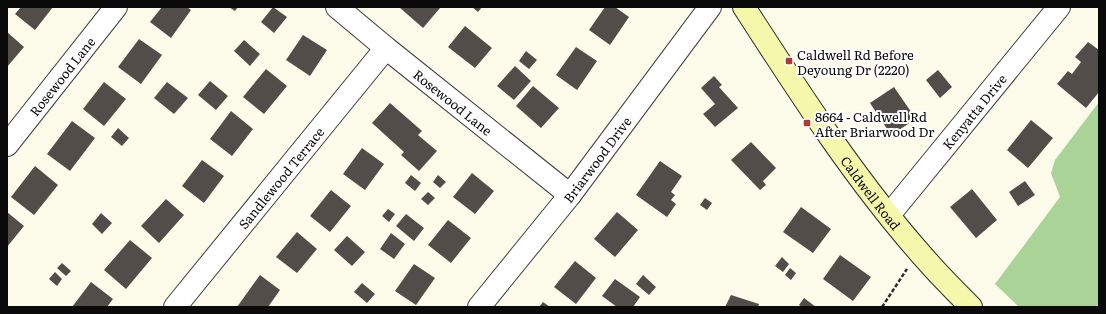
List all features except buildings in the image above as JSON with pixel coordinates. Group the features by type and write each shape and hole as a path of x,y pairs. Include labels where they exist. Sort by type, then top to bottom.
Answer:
{"street":[{"name":"Rosewood Lane","path":"7,145 116,7"},
{"name":"Rosewood Lane","path":"337,7 570,195"},
{"name":"Briarwood Drive","path":"479,307 570,195 710,7"},
{"name":"Caldwell Road","path":"744,7 827,134 889,215 919,251 971,307"},
{"name":"Kenyatta Drive","path":"889,215 1059,7"},
{"name":"Sandlewood Terrace","path":"175,307 386,48"}],"path":[{"path":"882,307 919,251"}],"green space":[{"path":"1099,102 1099,307 1019,307 995,284 1060,197 1051,173 1055,160"}],"place":[{"name":"Caldwell Rd Before Deyoung Dr (2220)","path":"789,61"},
{"name":"8664 - Caldwell Rd After Briarwood Dr","path":"807,123"}]}
